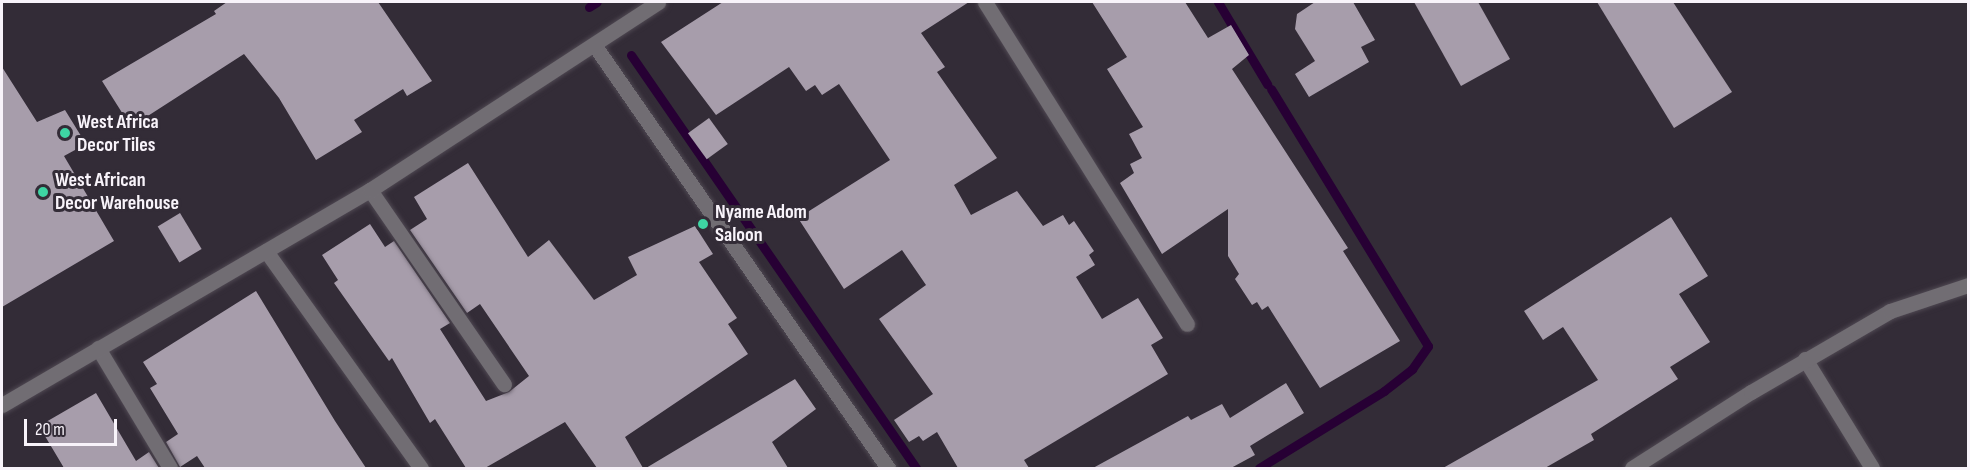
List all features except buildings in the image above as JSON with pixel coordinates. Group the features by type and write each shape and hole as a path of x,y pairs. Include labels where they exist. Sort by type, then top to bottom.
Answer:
{"street":[{"path":"2,405 370,190 595,46 658,2"},
{"path":"985,2 1187,324"},
{"path":"595,46 888,468"},
{"path":"370,190 504,384"},
{"path":"266,251 421,468"},
{"path":"1632,468 1805,359 1890,311 1968,285"},
{"path":"98,348 170,468"},
{"path":"1805,359 1872,468"}],"waterway":[{"path":"589,7 597,2"},
{"path":"1218,2 1267,84"},
{"path":"631,55 916,468"},
{"path":"1259,468 1384,391 1412,369 1428,346 1271,89"}],"place":[{"name":"West Africa Decor Tiles","path":"65,133"},
{"name":"West African Decor Warehouse","path":"43,192"},
{"name":"Nyame Adom Saloon","path":"703,224"}]}
